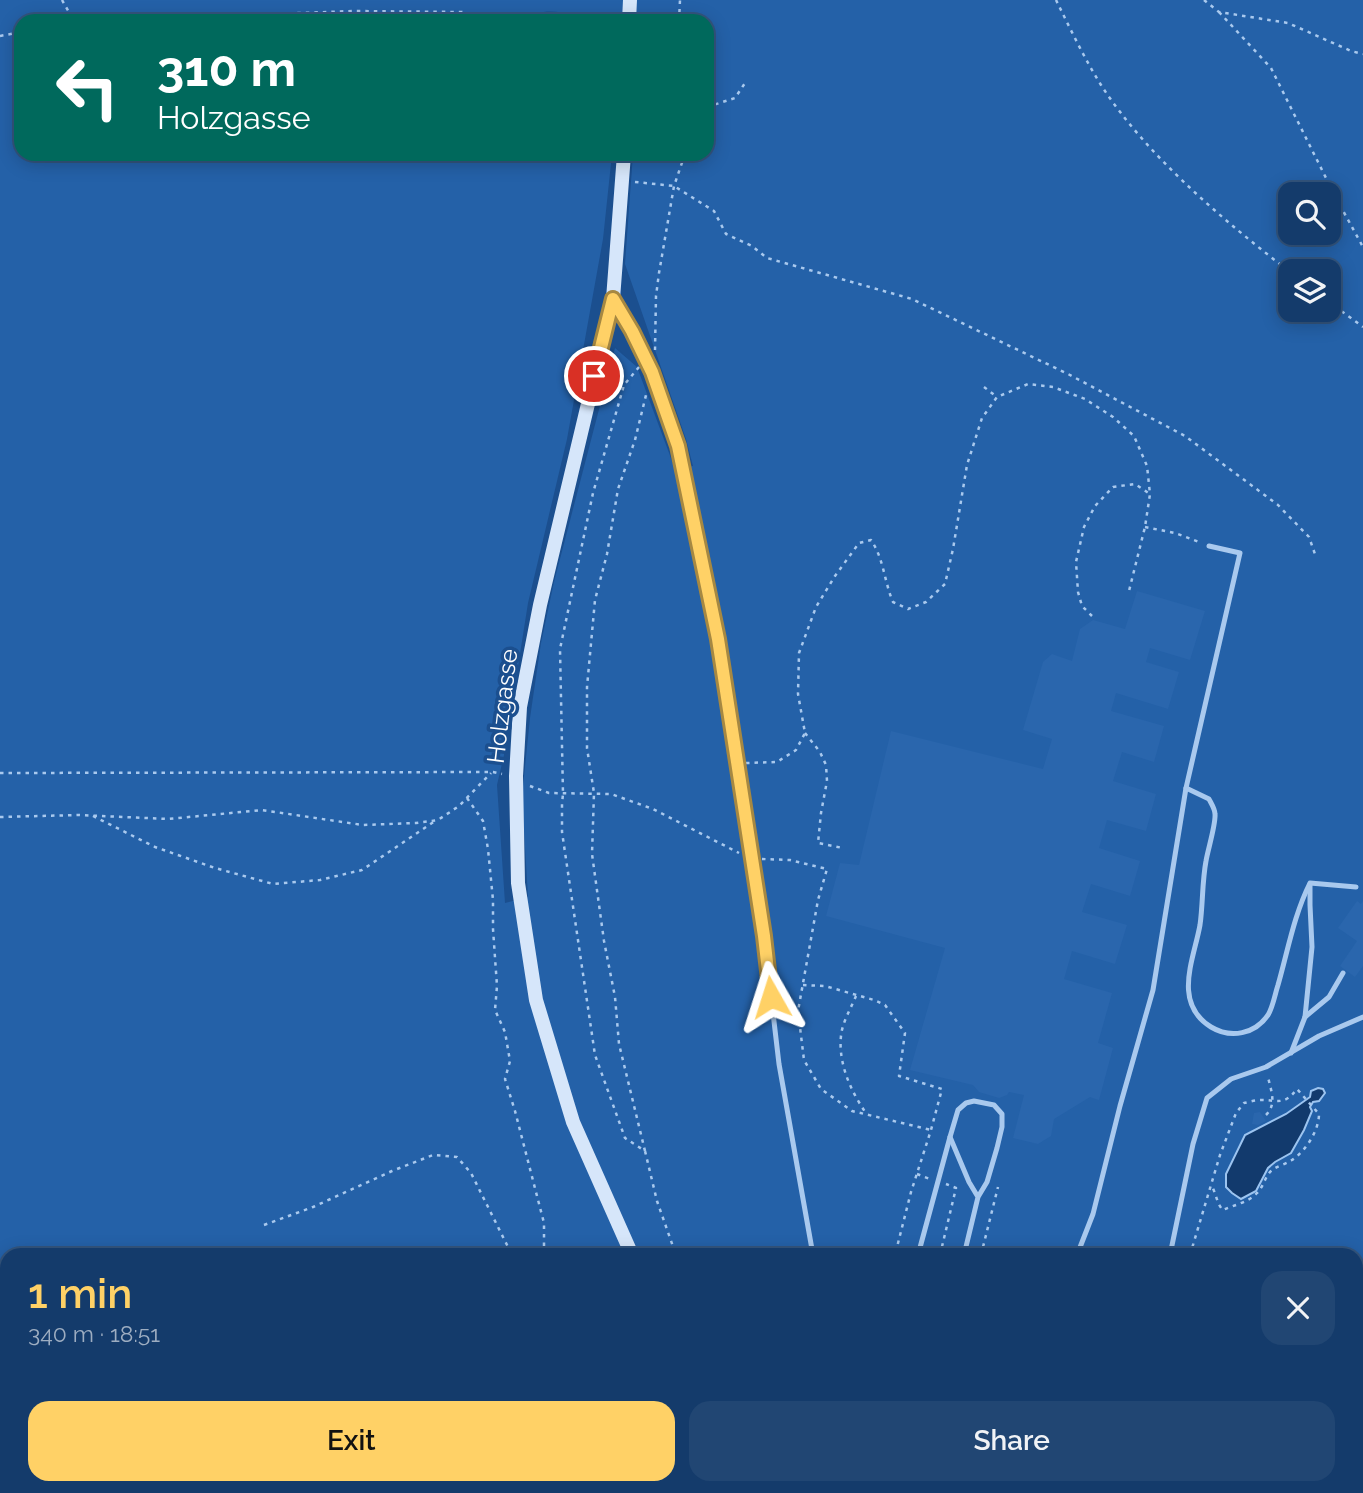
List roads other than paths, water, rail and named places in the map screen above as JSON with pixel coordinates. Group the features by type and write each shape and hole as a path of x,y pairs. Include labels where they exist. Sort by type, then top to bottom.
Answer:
{"street":[{"name":"Holzgasse","path":"623,161 613,299 540,606 520,707 516,776 518,883 536,1000 573,1122 629,1248"}],"lane":[{"path":"613,299 652,372 678,446 718,639 793,1146 812,1248"},
{"path":"1080,1248 1093,1214 1153,989 1186,788 1240,553 1209,546"},
{"path":"1186,788 1209,799 1215,813 1206,862 1200,925 1189,971 1189,997 1199,1018 1226,1034 1244,1033 1256,1027 1269,1014 1299,904 1310,883"},
{"path":"1310,883 1356,887"},
{"path":"1291,1053 1305,1017 1312,947 1310,883"},
{"path":"1305,1017 1329,997 1343,973"},
{"path":"1171,1248 1193,1144 1208,1098 1231,1079 1266,1067 1319,1036 1363,1017"},
{"path":"920,1248 958,1110 966,1103 974,1101 994,1105 1002,1114 1002,1127 987,1182 978,1197 966,1248"},
{"path":"950,1137 978,1197"}]}
